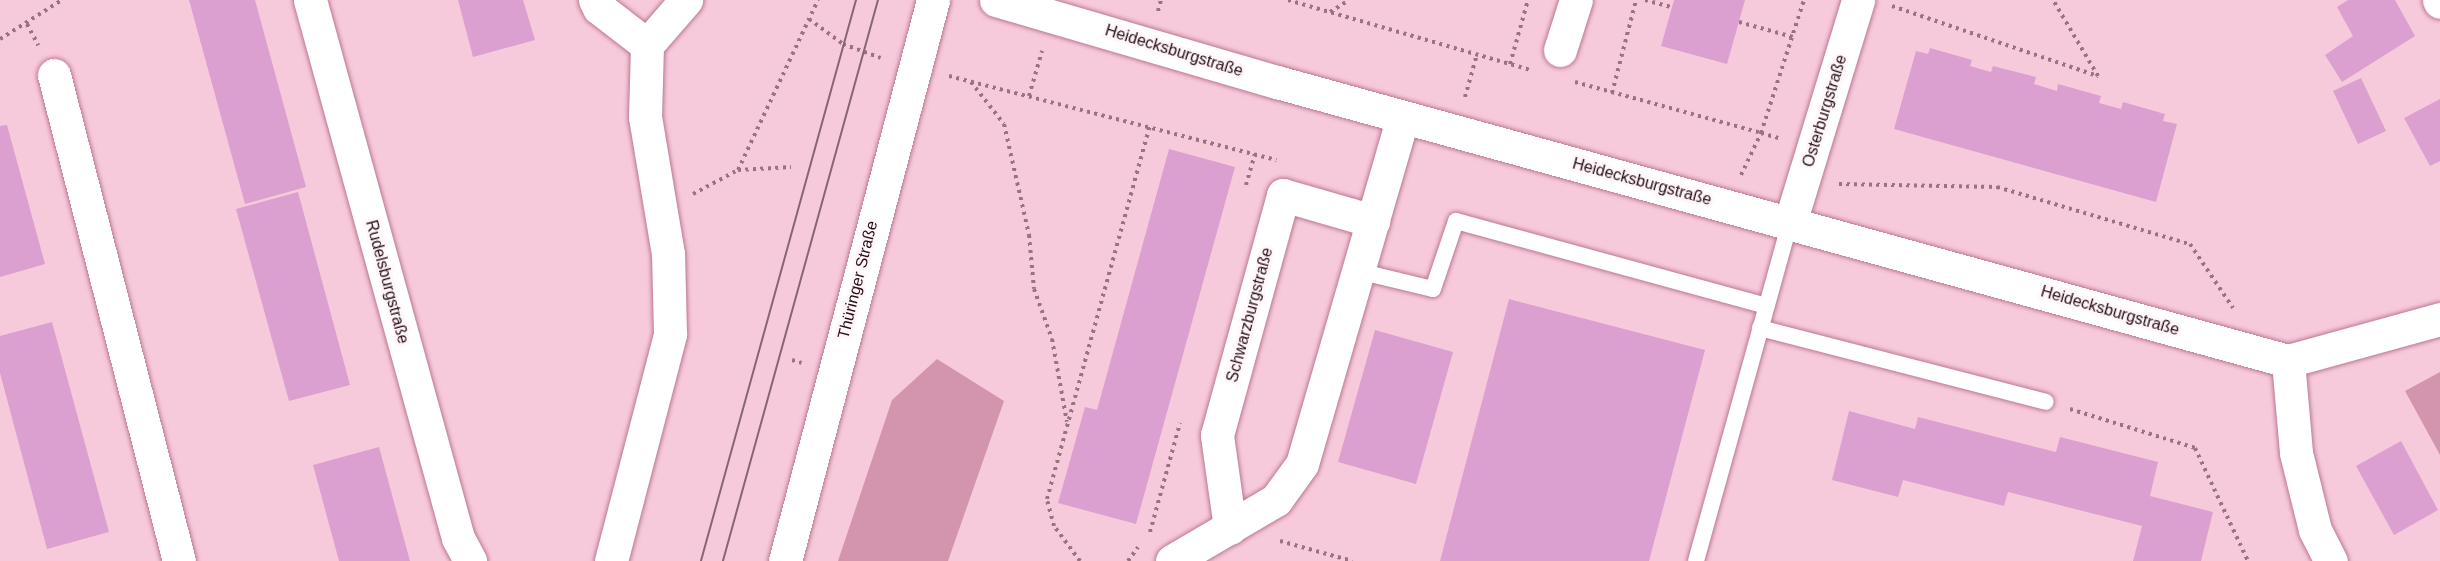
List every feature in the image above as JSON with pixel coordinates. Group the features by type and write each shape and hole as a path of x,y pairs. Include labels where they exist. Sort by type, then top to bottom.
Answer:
{"street":[{"name":"Rudelsburgstraße","path":"310,0 458,537 470,561"},
{"path":"595,0 599,8 647,45"},
{"path":"611,561 669,334 668,254 645,117 647,45 686,0"},
{"name":"Thüringer Straße","path":"785,561 913,68 933,0"},
{"name":"Heidecksburgstraße","path":"996,0 1403,117 2275,357"},
{"path":"1560,50 1576,0"},
{"name":"Osterburgstraße","path":"1790,222 1814,148 1872,2"},
{"path":"54,75 179,561"},
{"path":"1172,561 1276,500 1302,464 1403,117"},
{"name":"Schwarzburgstraße","path":"1230,528 1216,435 1283,195 1373,221"},
{"path":"2331,561 2315,530 2275,357 2440,319"}],"lane":[{"path":"1358,271 1433,289 1456,221 1767,306"},
{"path":"1696,561 1790,222"},
{"path":"1760,328 2046,402"}],"path":[{"path":"0,39 62,0"},
{"path":"738,170 818,0"},
{"path":"1329,12 1349,0"},
{"path":"1510,64 1528,0"},
{"path":"1612,93 1636,0"},
{"path":"1645,0 1672,7"},
{"path":"1872,2 2098,76 2053,0"},
{"path":"809,19 843,44 913,68 1149,126 1287,163"},
{"path":"1739,22 1793,37"},
{"path":"1456,131 1477,54"},
{"path":"971,82 1004,124 1029,235 1034,289 1052,339 1068,423"},
{"path":"1080,561 1054,526 1047,499 1149,126"},
{"path":"1726,205 1761,133 1814,148"},
{"path":"1245,188 1255,154"},
{"path":"661,211 738,170 791,167"},
{"path":"1802,183 1997,187 2190,244 2275,357"},
{"path":"2046,402 2195,448 2248,561"},
{"path":"1128,561 1150,531 1182,417"},
{"path":"1277,540 1352,561"}],"shaded area":[{"path":"937,359 1004,401 948,561 838,561 892,400"},
{"path":"2440,372 2440,455 2405,391"}],"building":[{"path":"189,0 255,0 306,187 245,204"},
{"path":"458,0 523,0 535,40 473,57"},
{"path":"1674,0 1745,0 1727,64 1661,46"},
{"path":"2348,0 2395,0 2415,36 2342,82 2325,55 2353,36 2337,7"},
{"path":"1930,48 1972,60 1970,66 1991,72 1993,66 2036,77 2034,84 2057,91 2058,84 2101,96 2099,103 2121,109 2123,102 2165,114 2163,121 2177,124 2156,202 1894,129 1916,51 1928,54"},
{"path":"2361,78 2386,131 2358,144 2333,91"},
{"path":"2440,99 2440,161 2430,166 2404,118"},
{"path":"7,125 45,264 0,277 0,126"},
{"path":"1169,149 1235,167 1136,524 1058,503 1085,407 1097,410"},
{"path":"298,192 350,385 289,401 236,209"},
{"path":"1509,299 1705,350 1649,561 1440,561"},
{"path":"52,322 109,532 47,549 0,373 0,336"},
{"path":"1375,330 1453,352 1416,484 1338,462"},
{"path":"1849,411 1915,429 1918,417 2056,452 2060,437 2158,462 2150,496 2213,512 2201,561 2133,561 2142,526 2008,492 2004,506 1903,480 1898,497 1832,480"},
{"path":"2401,441 2438,510 2394,535 2356,466"},
{"path":"379,447 410,561 339,561 313,465"}],"tram line":[{"path":"701,561 856,0"},
{"path":"723,561 878,0"}]}
